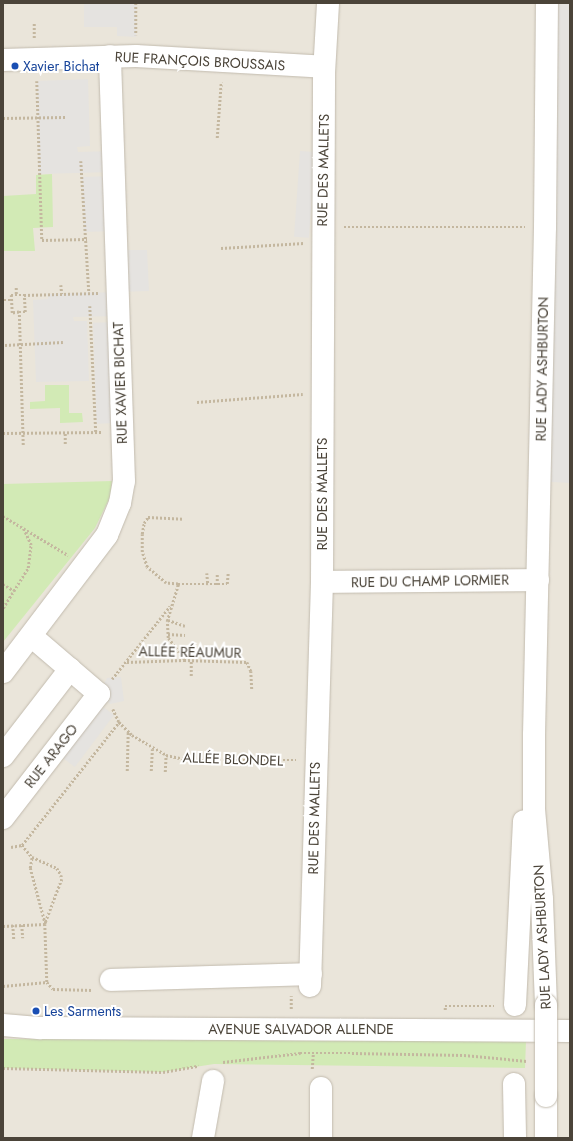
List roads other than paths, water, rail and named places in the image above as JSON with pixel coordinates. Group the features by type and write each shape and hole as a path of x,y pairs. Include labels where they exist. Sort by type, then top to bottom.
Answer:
{"street":[{"name":"RUE DES MALLETS","path":"111,980 310,980 315,760 322,582 324,67 328,3"},
{"name":"RUE LADY ASHBURTON","path":"546,1138 546,1005 542,899 534,810 534,735 546,228 547,3"},
{"name":"RUE XAVIER BICHAT","path":"3,672 107,535 120,503 124,481 116,292 110,56"},
{"name":"RUE FRANÇOIS BROUSSAIS","path":"3,60 136,56 324,67"},
{"name":"RUE DU CHAMP LORMIER","path":"322,582 538,580"},
{"path":"3,756 70,669 31,636"},
{"name":"RUE ARAGO","path":"3,818 99,694 70,669"},
{"name":"RUE LADY ASHBURTON","path":"507,1006 534,735"},
{"name":"AVENUE SALVADOR ALLENDE","path":"3,1026 570,1031"},
{"path":"203,1138 214,1069"},
{"path":"317,1078 321,1138"},
{"path":"514,1084 515,1138"}],"place":[{"name":"Xavier Bichat","path":"15,66"},
{"name":"Les Sarments","path":"36,1011"}]}
